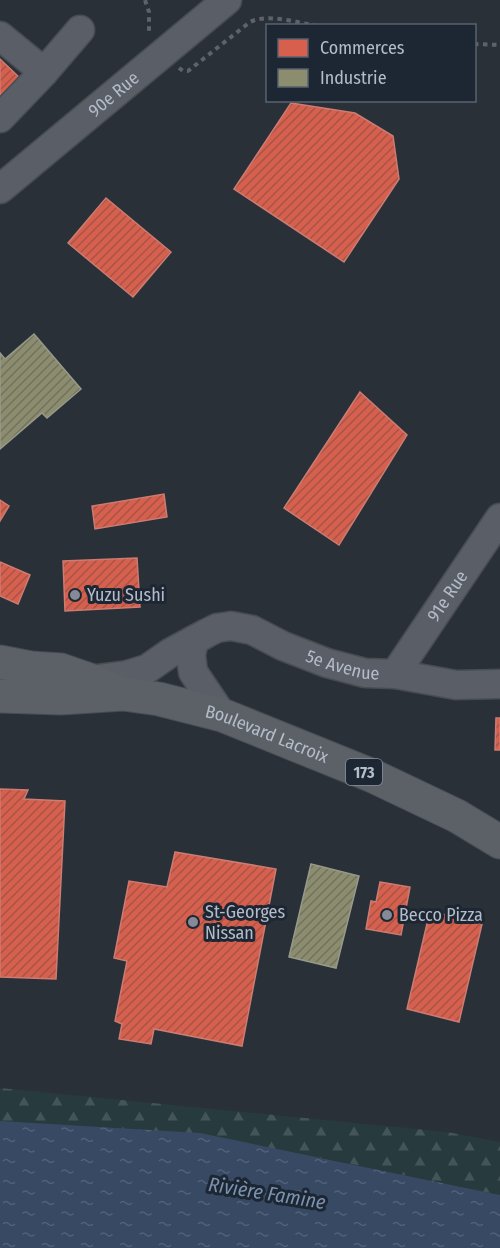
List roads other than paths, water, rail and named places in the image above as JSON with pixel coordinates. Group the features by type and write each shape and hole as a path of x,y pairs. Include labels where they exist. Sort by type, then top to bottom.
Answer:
{"main road":[{"name":"Boulevard Lacroix","path":"0,662 31,668 61,670 123,694"},
{"name":"Boulevard Lacroix","path":"0,696 61,698 123,694 159,699 222,715 373,776 457,816 500,842"}],"street":[{"name":"90e Rue","path":"4,178 227,0"},
{"path":"0,118 80,30"},
{"path":"0,36 44,72"},
{"name":"91e Rue","path":"395,674 500,518"},
{"name":"5e Avenue","path":"90,680 126,675 147,669 217,628 231,626 252,630 327,663 365,673 395,674 456,685 500,684"},
{"path":"194,640 191,655 193,672 222,715"}],"water":[{"name":"Rivière Famine","path":"0,1121 200,1133 500,1195 500,1248 0,1248"}],"place":[{"name":"Yuzu Sushi","path":"75,595"},
{"name":"Becco Pizza","path":"387,915"},
{"name":"St-Georges Nissan","path":"193,922"}]}
